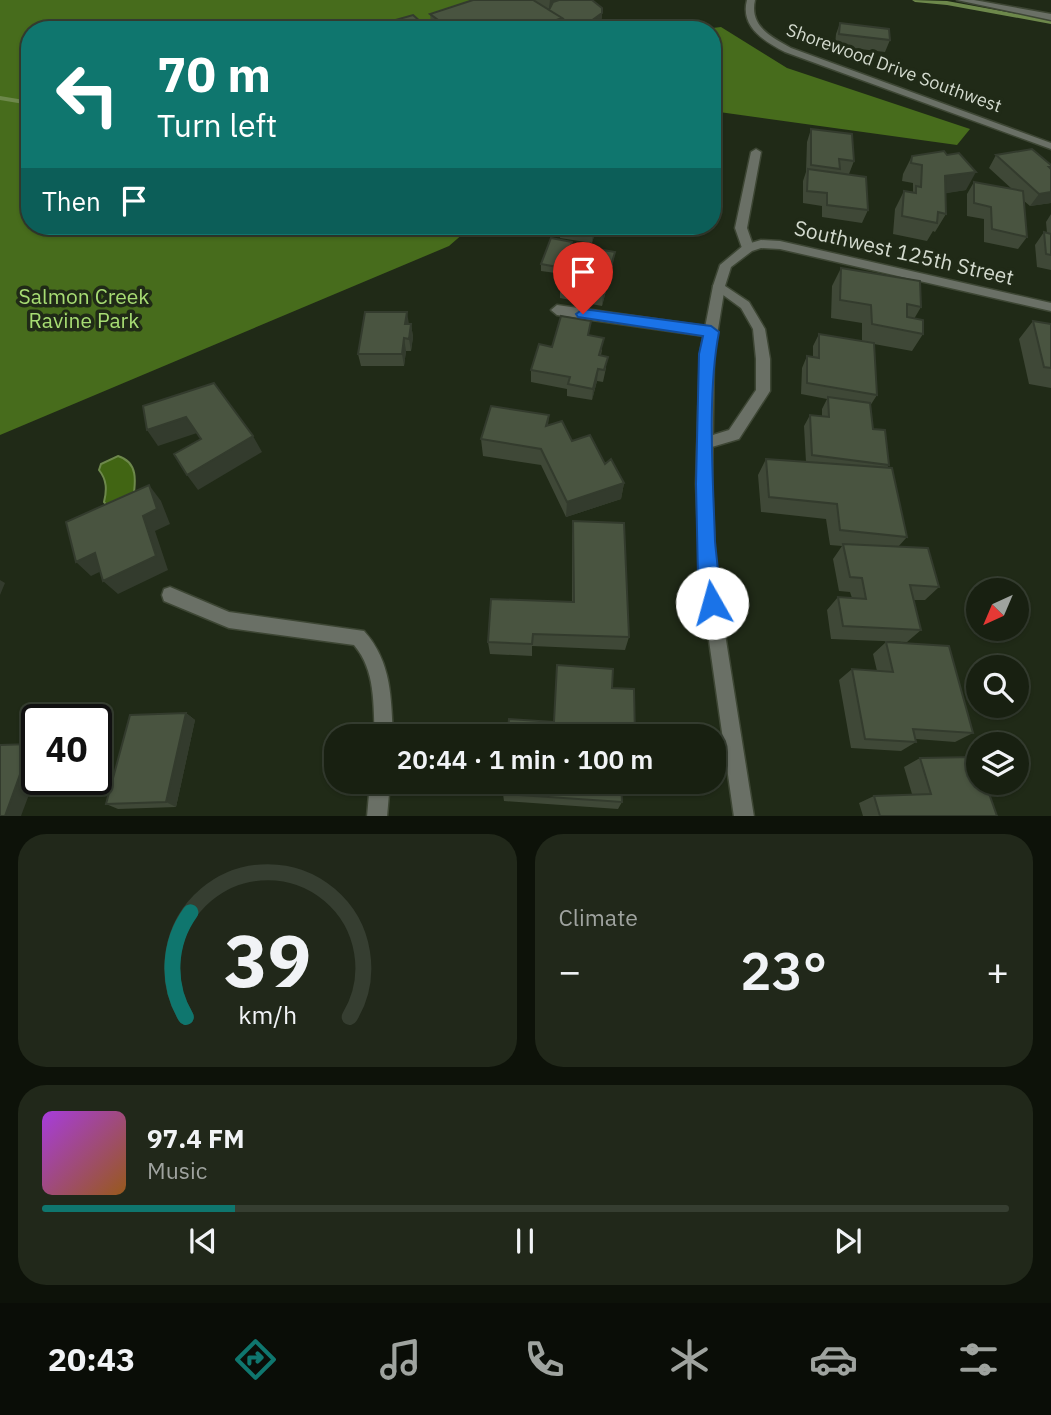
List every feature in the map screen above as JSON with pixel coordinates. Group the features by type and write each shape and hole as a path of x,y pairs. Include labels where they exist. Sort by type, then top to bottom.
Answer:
{"street":[{"name":"Shorewood Drive Southwest","path":"751,0 748,7 753,25 760,33 788,50 1051,146"},
{"path":"961,0 1051,17"},
{"path":"744,816 708,577 705,443 707,354 719,286 726,265 748,248 741,228 756,152"},
{"name":"Southwest 125th Street","path":"748,248 761,244 797,247 1051,307"},
{"path":"705,443 734,435 763,391 759,329 745,305 719,286"},
{"path":"557,310 711,332"},
{"path":"170,595 229,620 358,637 370,649 379,666 383,724"},
{"path":"377,816 379,794"}],"green space":[{"name":"Salmon Creek Ravine Park","path":"0,0 499,0 431,21 21,21 21,235 462,235 449,246 0,435"},
{"path":"721,27 787,68 970,129 957,145 721,112"}],"shaded area":[{"path":"118,456 132,467 135,479 133,499 110,509 104,502 106,485 99,470 101,464"}],"building":[{"path":"473,0 533,0 562,18 554,21 440,21 430,14"},
{"path":"592,0 602,8 602,13 591,21 567,21 549,10 553,2"},
{"path":"413,15 420,21 392,21"},
{"path":"840,23 889,29 890,40 839,34"},
{"path":"811,129 852,134 854,161 839,159 840,169 811,165"},
{"path":"1032,149 1051,165 1051,192 1039,194 996,155"},
{"path":"944,151 947,155 959,153 976,172 945,176 946,214 938,212 937,223 902,216 904,191 916,193 916,186 921,187 922,165 911,163 912,156"},
{"path":"808,169 866,177 868,210 827,205 827,193 807,191"},
{"path":"974,182 1023,191 1027,237 992,229 991,207 974,203"},
{"path":"1044,232 1051,234 1051,255 1046,254"},
{"path":"551,238 572,242 563,268 541,264"},
{"path":"574,245 615,252 603,293 560,285"},
{"path":"841,268 920,281 921,307 907,304 907,317 923,320 923,334 872,324 871,305 840,300"},
{"path":"365,312 407,312 405,324 411,324 409,339 404,338 402,354 358,354"},
{"path":"561,316 591,321 588,335 604,338 599,355 608,357 604,370 598,369 593,389 568,384 570,377 531,370 539,344 552,347"},
{"path":"1033,321 1051,324 1051,368 1044,367"},
{"path":"819,334 874,343 877,395 807,383 807,356 819,358"},
{"path":"214,383 253,436 187,475 174,454 201,439 186,417 147,430 143,406"},
{"path":"828,397 870,403 873,429 885,430 889,465 812,455 810,415 829,417"},
{"path":"491,406 549,415 546,426 562,421 572,441 590,435 605,464 611,459 624,483 567,502 541,449 481,439"},
{"path":"766,459 892,468 907,537 840,530 837,504 769,497"},
{"path":"149,485 157,509 143,516 156,556 103,581 95,553 76,562 66,522"},
{"path":"573,521 624,523 629,637 533,634 532,644 488,642 491,599 574,602"},
{"path":"843,544 928,548 939,587 910,585 921,630 843,626 838,597 866,599 862,578 850,577"},
{"path":"886,642 949,646 966,708 966,718 969,718 973,732 913,729 916,742 865,739 852,669 893,672"},
{"path":"557,665 613,669 612,688 634,689 635,724 508,724 509,719 554,722"},
{"path":"186,713 166,802 106,804 108,795 112,795 112,782 130,715"},
{"path":"21,744 21,772 5,816 0,816 0,745"},
{"path":"966,757 966,795 990,795 997,816 880,816 874,796 931,794 920,758"},
{"path":"503,794 622,794 622,802"}],"waterway":[{"path":"915,0 947,3 1051,22"},
{"path":"0,98 21,102"}],"route":[{"path":"583,314 711,332 707,354 704,484 708,577 712,603"}]}
